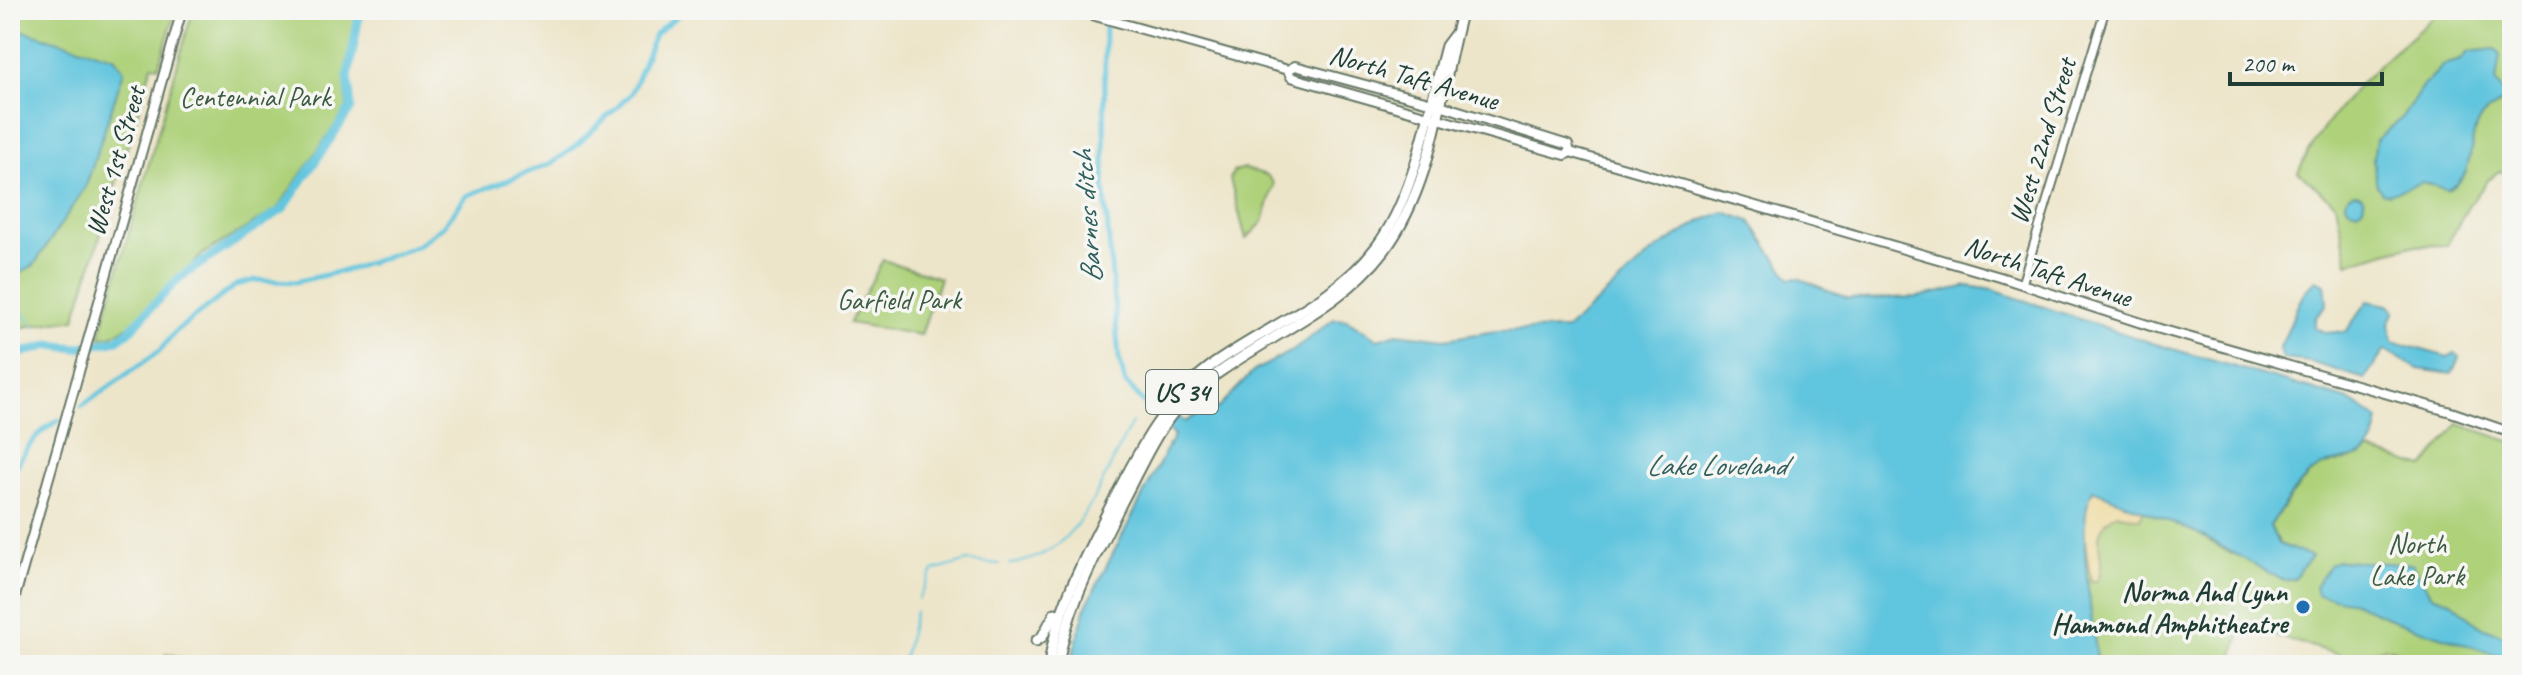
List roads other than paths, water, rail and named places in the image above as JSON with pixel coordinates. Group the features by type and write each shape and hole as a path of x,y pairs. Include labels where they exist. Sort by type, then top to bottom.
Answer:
{"highway":[{"name":"US 34","path":"1058,665 1063,637 1081,586 1147,453 1172,414 1223,369 1336,297 1376,261 1407,212 1435,104 1446,46 1455,34 1462,10"},
{"name":"US 34","path":"1049,665 1062,605 1143,444 1164,411 1210,367 1324,295 1376,247 1405,191 1432,116"},
{"path":"1036,641 1062,605"}],"main road":[{"name":"West 1st Street","path":"10,614 182,10"},
{"name":"North Taft Avenue","path":"1074,10 1288,70 1295,66 1435,104 1568,145 1570,152"},
{"name":"North Taft Avenue","path":"1288,70 1291,77 1565,155 1570,152 2022,284 2160,329 2451,412 2512,433"}],"street":[{"name":"West 22nd Street","path":"2022,284 2105,10"}],"water":[{"path":"10,27 114,57 124,71 86,186 34,265 12,278"},
{"path":"2495,49 2500,54 2496,82 2506,96 2478,122 2463,178 2447,190 2423,182 2389,194 2382,193 2377,186 2373,160 2376,140 2402,118 2423,86 2444,65 2461,60 2468,52"},
{"path":"2355,193 2364,202 2355,211 2346,202"},
{"name":"Lake Loveland","path":"1724,212 1750,221 1790,279 1798,278 1847,298 1862,299 1918,297 1968,286 1993,290 2152,343 2349,400 2379,420 2375,437 2364,454 2328,464 2311,474 2291,495 2270,526 2278,544 2311,556 2295,578 2284,581 2195,532 2093,490 2085,524 2085,547 2097,660 2088,665 1070,665 1086,606 1174,435 1167,429 1177,416 1185,422 1198,413 1218,408 1254,371 1295,349 1334,319 1347,320 1378,339 1397,333 1445,339 1496,331 1567,329 1654,251 1701,221"},
{"path":"2316,280 2325,284 2327,304 2315,317 2315,328 2327,333 2346,331 2368,301 2388,305 2395,311 2389,324 2393,342 2448,357 2455,353 2459,357 2452,374 2418,369 2385,350 2365,379 2310,362 2283,359 2279,349 2299,303"},
{"path":"2337,561 2412,564 2431,595 2451,601 2478,625 2512,639 2512,660 2396,621 2354,602 2317,595 2315,587 2330,564"}],"waterway":[{"path":"10,356 50,345 77,348 117,340 179,278 283,209 351,108 348,77 360,10"},
{"path":"82,406 161,350 175,332 236,285 256,280 295,282 351,269 417,246 444,225 466,196 552,163 576,146 631,94 655,34 684,10"},
{"name":"Barnes ditch","path":"1105,10 1104,184 1119,358 1125,382 1151,411"},
{"path":"15,303 35,327"},
{"path":"10,483 28,447 59,420"},
{"path":"1009,564 1034,558 1054,547 1071,531 1086,512 1132,423"},
{"path":"918,599 933,571 968,561 999,564"},
{"path":"902,665 915,611"}],"place":[{"name":"Norma And Lynn Hammond Amphitheatre","path":"2303,607"}],"park label":[{"name":"Centennial Park","path":"255,96"},
{"name":"Garfield Park","path":"899,299"},
{"name":"North Lake Park","path":"2417,559"}]}
